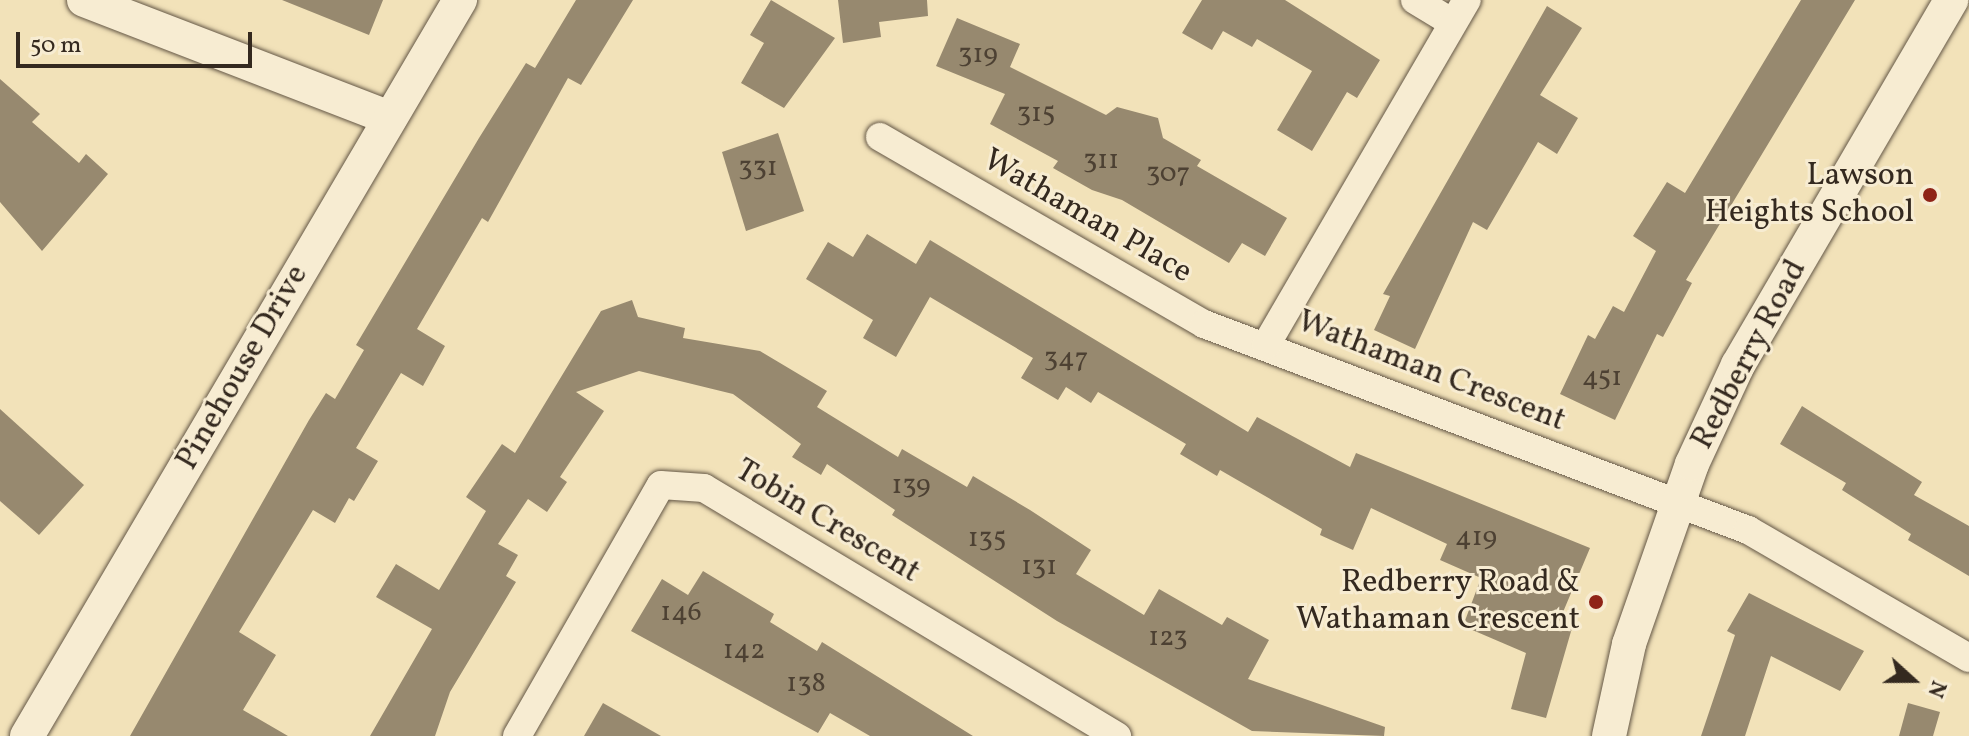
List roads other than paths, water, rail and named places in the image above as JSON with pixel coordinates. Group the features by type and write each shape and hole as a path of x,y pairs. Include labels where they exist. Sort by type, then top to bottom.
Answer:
{"street":[{"path":"84,0 390,118"},
{"name":"Pinehouse Drive","path":"27,736 460,0"},
{"path":"1415,0 1460,12"},
{"name":"Redberry Road","path":"1609,736 1629,644 1676,502 1738,365 1951,0"},
{"name":"Wathaman Crescent","path":"1460,12 1266,345 1748,530 1969,658"},
{"name":"Wathaman Place","path":"880,137 1204,324 1266,345"},
{"name":"Tobin Crescent","path":"517,736 661,485 704,488 1117,736"}],"place":[{"name":"Lawson Heights School","path":"1930,195"},
{"name":"Redberry Road & Wathaman Crescent","path":"1596,602"}]}
